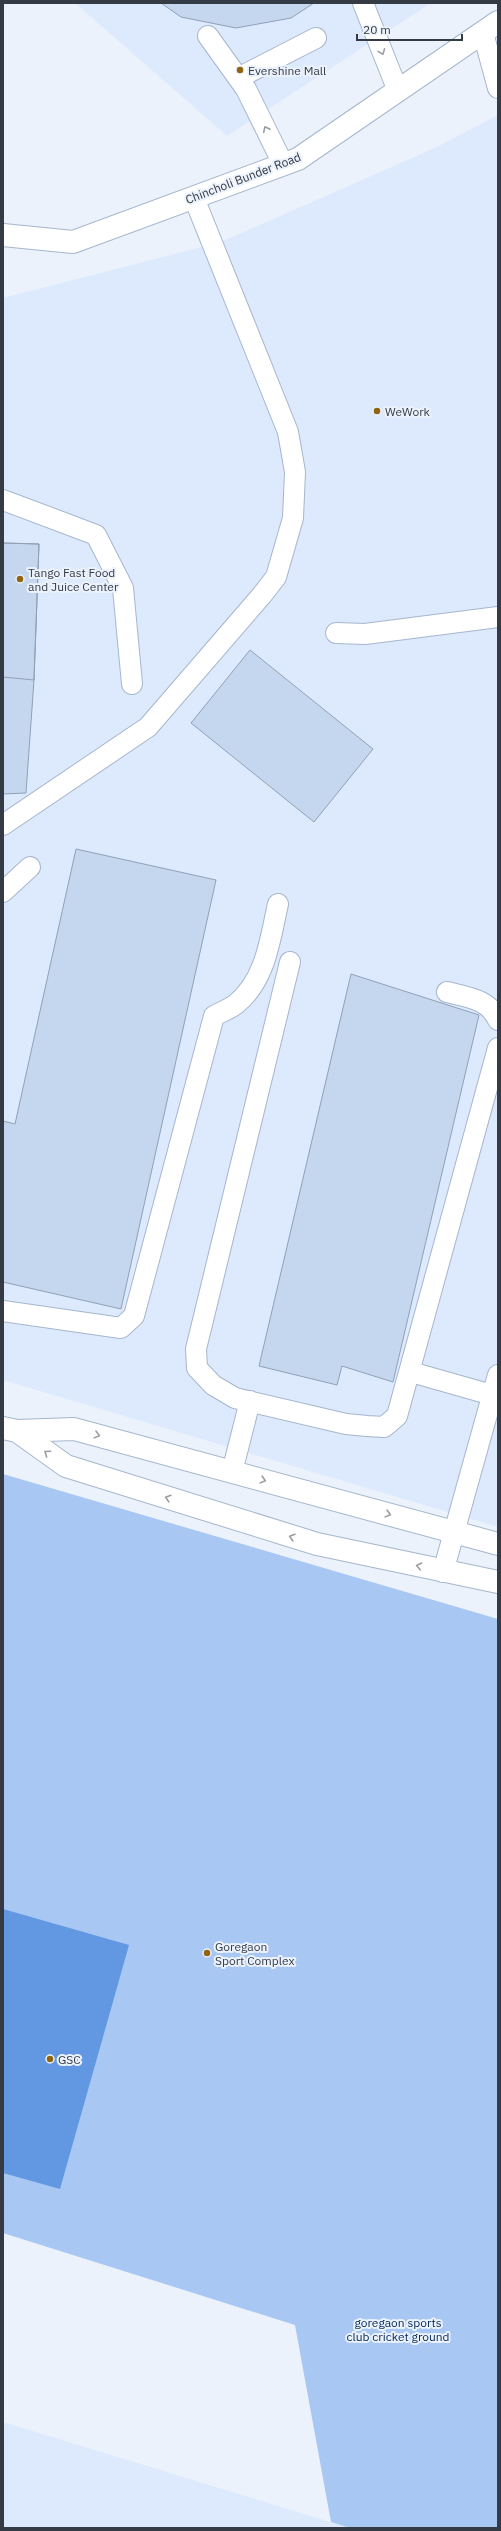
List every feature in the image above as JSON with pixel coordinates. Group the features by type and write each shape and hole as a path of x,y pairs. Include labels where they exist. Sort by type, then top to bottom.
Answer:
{"street":[{"name":"Chincholi Bunder Road","path":"3,235 73,242 298,159 490,28"},
{"path":"10,1430 74,1429 498,1544"},
{"path":"10,1430 66,1466 317,1544 443,1572 498,1582"}],"lane":[{"path":"363,3 398,91"},
{"path":"490,28 498,88"},
{"path":"208,36 246,89 283,164"},
{"path":"238,78 316,38"},
{"path":"3,825 148,727 276,577 293,518 296,472 288,432 194,198"},
{"path":"3,500 96,535 123,588 132,684"},
{"path":"336,633 365,634 498,617"},
{"path":"3,892 30,867"},
{"path":"3,1311 121,1328 134,1316 214,1016 236,1004 256,981 267,953 278,904"},
{"path":"290,962 196,1349 198,1368 213,1385 235,1398 346,1424 384,1427 398,1416 498,1048"},
{"path":"447,992 482,1002 493,1009 498,1020"},
{"path":"411,1372 492,1395"},
{"path":"443,1572 498,1375"},
{"path":"232,1472 250,1401"}],"shaded area":[{"name":"Evershine Mall","path":"75,3 431,3 227,136"},
{"path":"498,115 498,1527 3,1380 3,298 221,242 437,147"},
{"path":"3,2422 350,2528 3,2528"}],"green space":[{"name":"Goregaon Sport Complex","path":"3,1474 498,1619 498,2528 350,2528 331,2522 295,2325 3,2233"}],"water":[{"name":"GSC","path":"3,1909 129,1945 60,2189 3,2173"}],"building":[{"path":"161,3 314,3 291,18 236,28 181,17"},
{"path":"3,543 39,544 34,680 26,793 3,794"},
{"name":"Tango Fast Food and Juice Center","path":"3,543 39,544 34,680 3,677"},
{"path":"250,650 373,749 314,822 191,723"},
{"path":"76,849 216,880 121,1309 3,1282 3,1121 15,1124"},
{"path":"351,974 479,1015 393,1382 342,1366 337,1385 259,1366"}],"place":[{"name":"Evershine Mall","path":"240,70"},
{"name":"WeWork","path":"377,411"},
{"name":"Tango Fast Food and Juice Center","path":"20,579"},
{"name":"Goregaon Sport Complex","path":"207,1953"},
{"name":"GSC","path":"50,2059"}],"park label":[{"name":"goregaon sports club cricket ground","path":"398,2329"}]}
